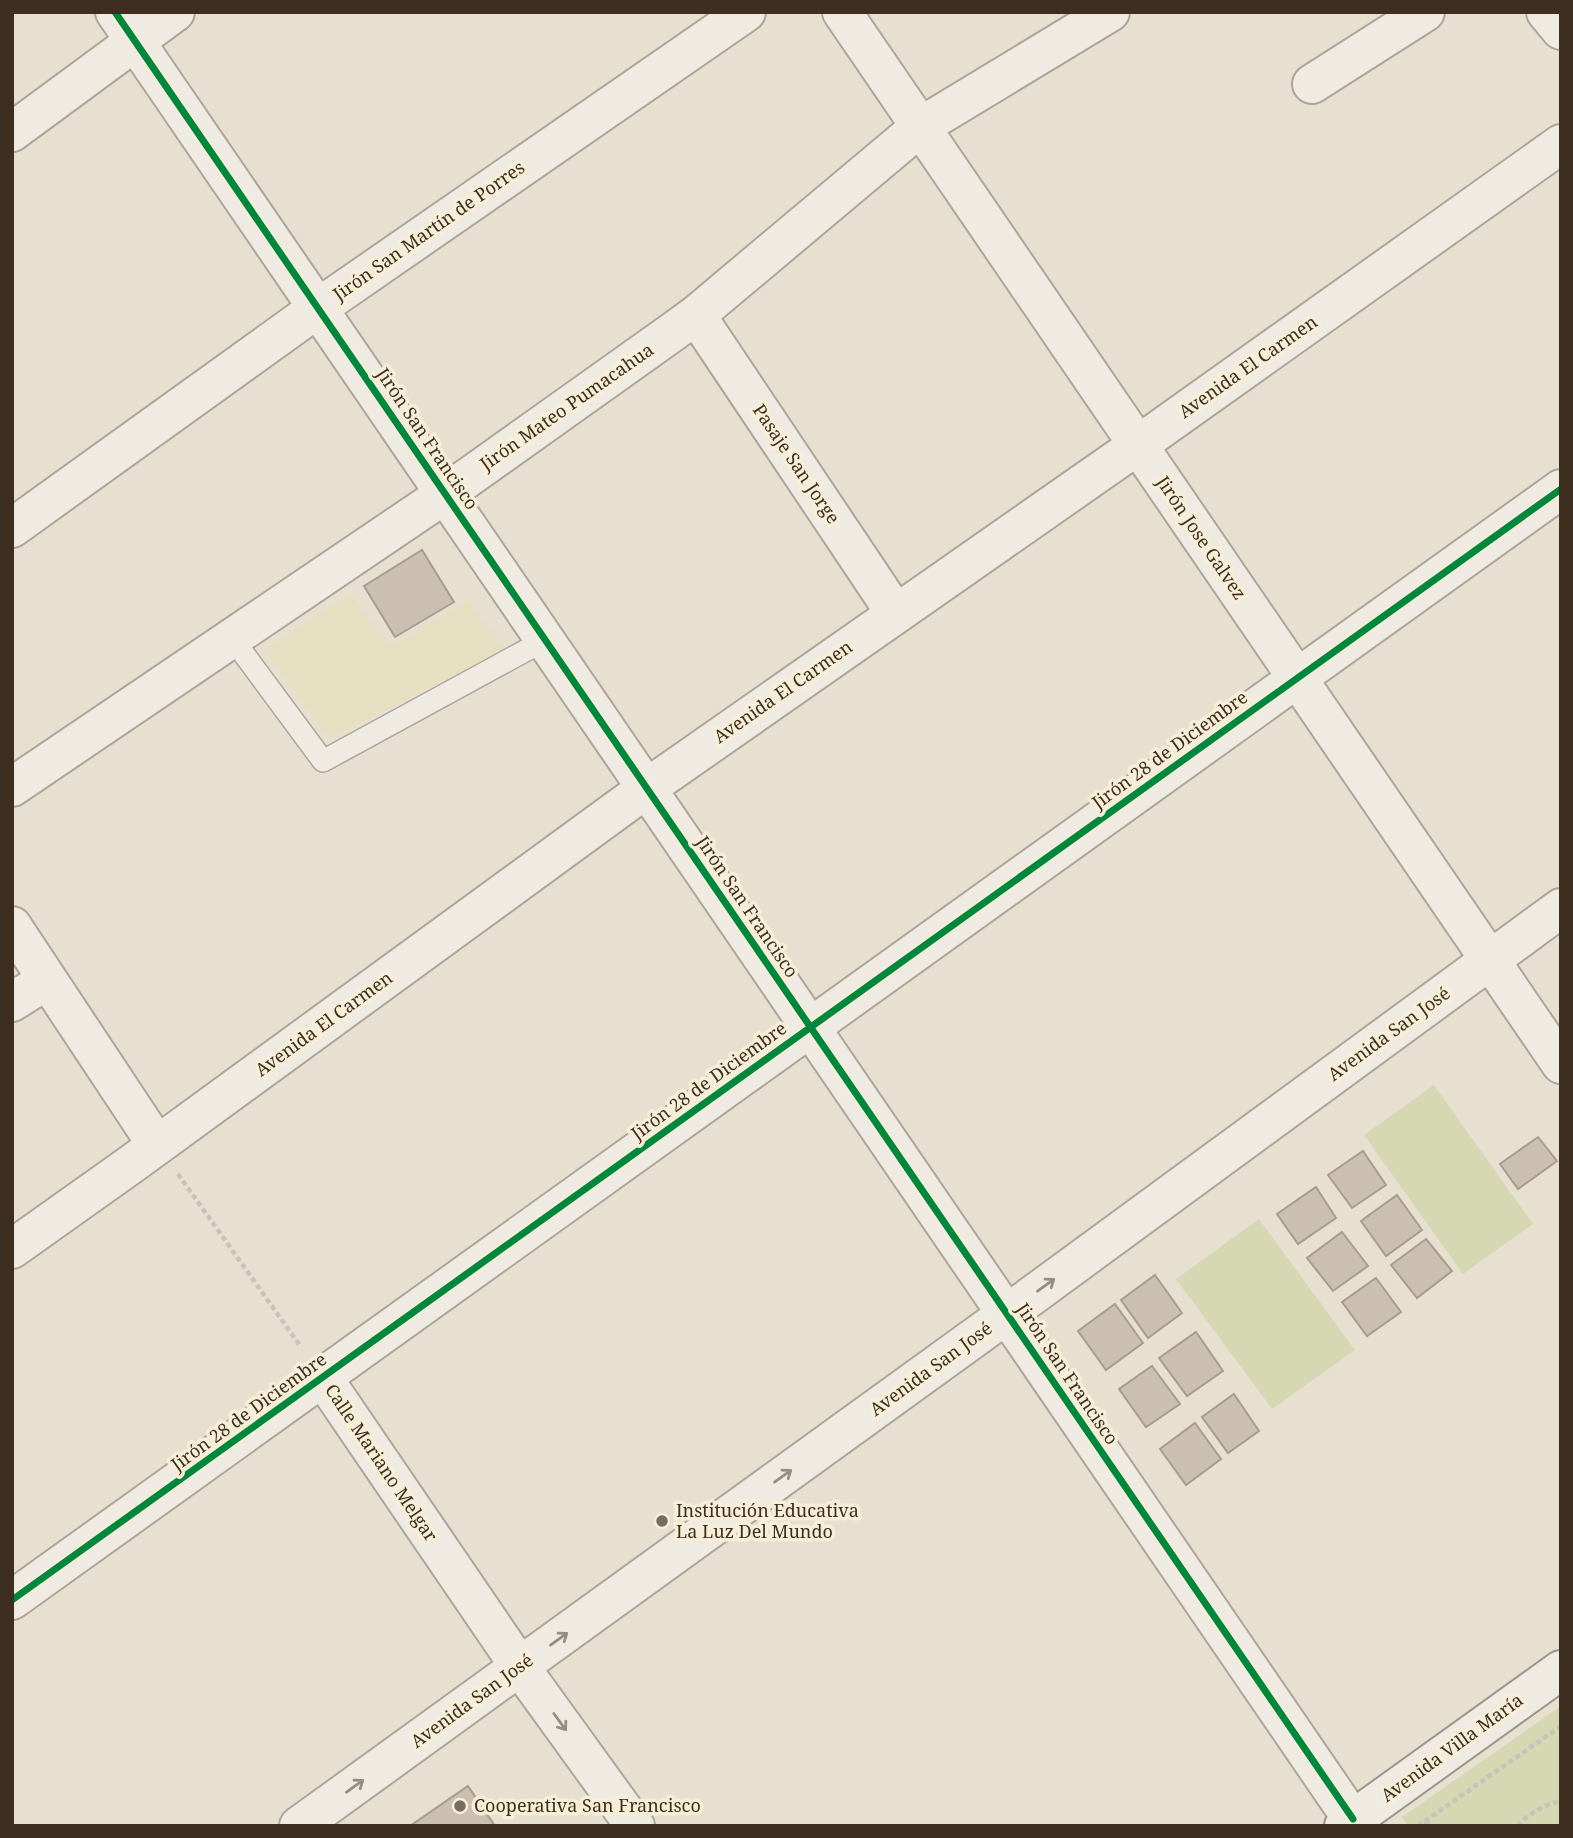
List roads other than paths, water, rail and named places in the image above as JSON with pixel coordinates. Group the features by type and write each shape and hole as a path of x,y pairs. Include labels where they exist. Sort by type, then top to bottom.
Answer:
{"street":[{"path":"12,132 125,27 175,12"},
{"name":"Jirón San Martín de Porres","path":"12,528 318,308 746,12"},
{"name":"Jirón Jose Galvez","path":"842,12 1561,1064"},
{"name":"Jirón Mateo Pumacahua","path":"12,787 445,494 696,316 920,127 1110,12"},
{"path":"1312,84 1426,12"},
{"path":"1546,12 1561,30"},
{"name":"Jirón San Francisco","path":"125,27 1007,1314 1351,1824"},
{"name":"Avenida El Carmen","path":"12,1249 647,788 1138,445 1561,144"},
{"name":"Pasaje San Jorge","path":"696,316 896,614"},
{"name":"Jirón 28 de Diciembre","path":"12,1600 1561,489"},
{"name":"Avenida San José","path":"299,1826 1007,1314 1561,908"},
{"path":"12,926 158,1145"},
{"path":"12,1002 47,980"},
{"name":"Calle Mariano Melgar","path":"323,1378 520,1667 635,1826"},
{"name":"Avenida Villa María","path":"1351,1824 1561,1670"}],"lane":[{"path":"232,638 323,761 545,640"}],"place":[{"name":"Institución Educativa La Luz Del Mundo","path":"662,1521"},
{"name":"Cooperativa San Francisco","path":"460,1806"}]}
